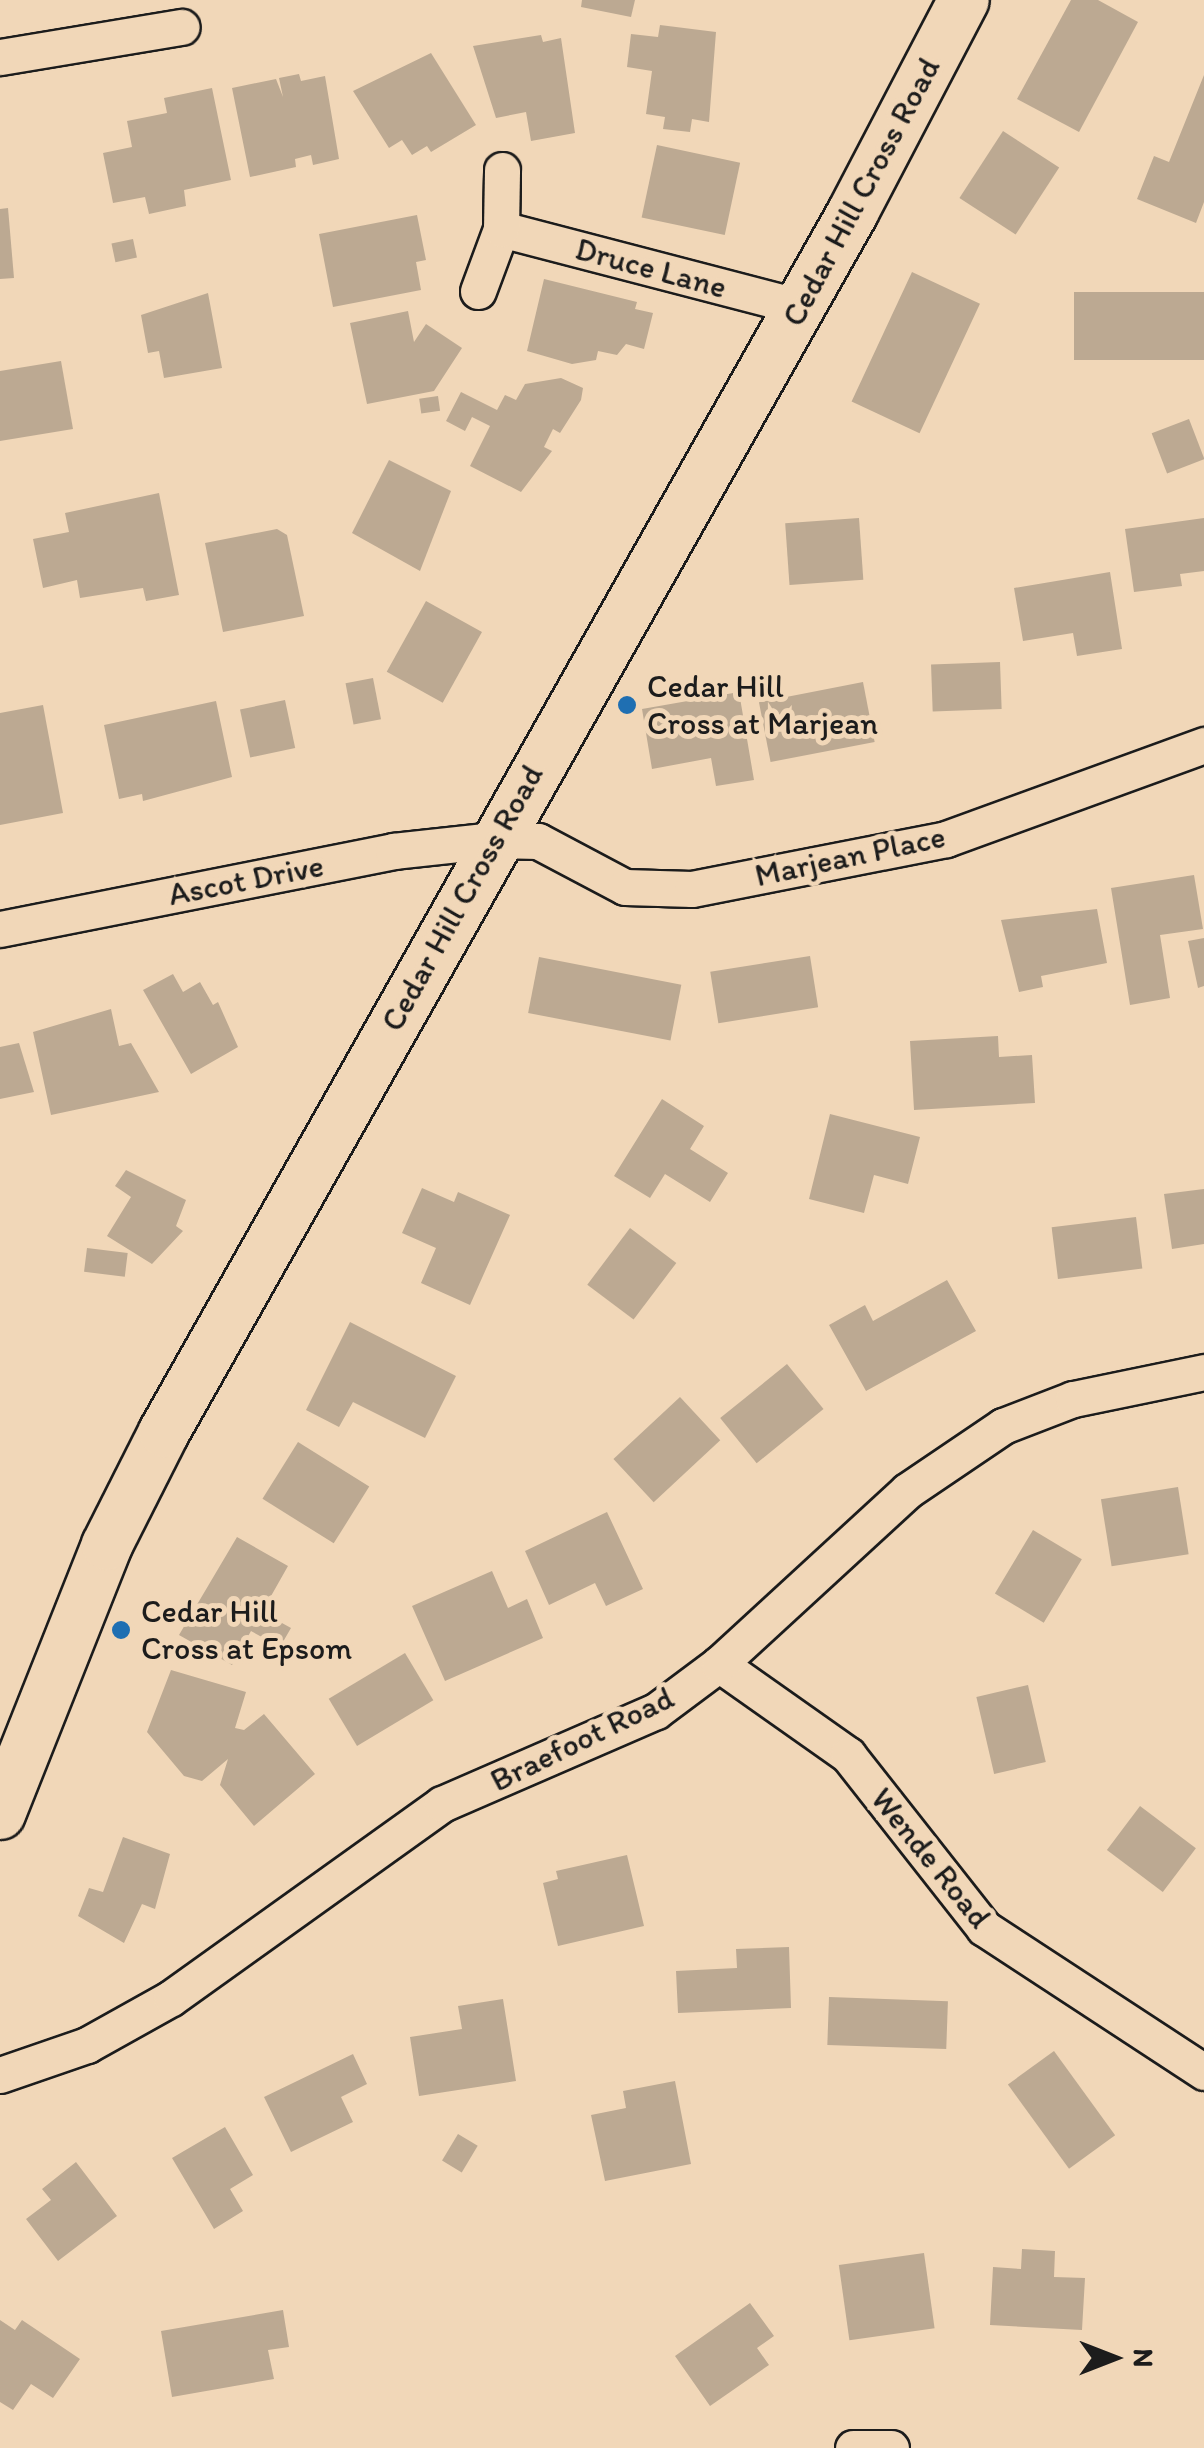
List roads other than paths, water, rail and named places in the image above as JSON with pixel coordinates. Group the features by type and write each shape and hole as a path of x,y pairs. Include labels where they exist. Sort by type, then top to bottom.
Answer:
{"main road":[{"name":"Cedar Hill Cross Road","path":"0,1814 107,1545 164,1432 494,840 800,306 964,0"}],"street":[{"path":"0,57 182,26"},
{"path":"478,290 501,229 502,170"},
{"name":"Druce Lane","path":"501,229 800,306"},
{"name":"Marjean Place","path":"494,840 538,841 625,887 692,888 946,839 1204,745"},
{"name":"Ascot Drive","path":"0,928 394,851 494,840"},
{"name":"Braefoot Road","path":"0,2076 87,2045 171,1998 442,1804 656,1711 719,1664 948,1458 1073,1399 1204,1372"},
{"name":"Wende Road","path":"719,1664 848,1755 984,1928 1204,2072"},
{"path":"852,2448 891,2448"}],"place":[{"name":"Cedar Hill Cross at Marjean","path":"627,705"},
{"name":"Cedar Hill Cross at Epsom","path":"121,1630"}]}
